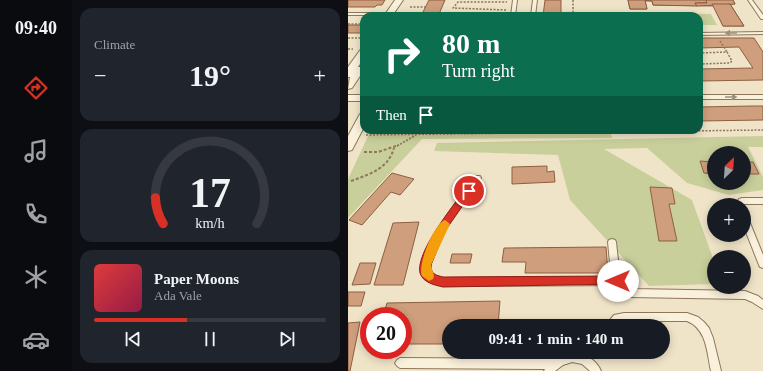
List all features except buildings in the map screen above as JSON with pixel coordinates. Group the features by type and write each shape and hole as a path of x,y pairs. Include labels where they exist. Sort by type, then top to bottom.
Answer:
{"street":[{"path":"393,12 399,0"},
{"path":"395,12 405,0"},
{"path":"348,86 354,68 360,58"},
{"path":"348,98 360,98"},
{"path":"348,147 360,124"}],"lane":[{"path":"514,12 515,0"},
{"path":"534,12 535,0"},
{"path":"750,0 763,18"},
{"path":"348,14 360,14"},
{"path":"703,34 763,33"},
{"path":"703,97 763,97"},
{"path":"478,178 440,230 425,265 426,273 432,279 443,282 618,281"},
{"path":"751,201 763,201"},
{"path":"751,235 763,265"},
{"path":"612,242 618,281 623,288 630,293 744,295 755,299 763,306"},
{"path":"616,319 624,317 687,317 695,319 706,329 716,371"},
{"path":"400,363 551,368 563,359"},
{"path":"586,359 596,371"}],"path":[{"path":"573,0 573,12"},
{"path":"506,10 453,8 458,2 508,2"},
{"path":"410,7 425,7"},
{"path":"348,24 360,24"},
{"path":"703,64 730,63 732,61 718,37"},
{"path":"348,38 360,38"},
{"path":"703,53 727,52"},
{"path":"703,130 763,130"},
{"path":"362,135 417,134"},
{"path":"364,152 377,153 394,148 417,134"},
{"path":"351,181 385,167 390,161 394,148"}],"green space":[{"path":"703,14 711,14 717,25 703,25"},
{"path":"369,134 611,134 612,138 422,139 348,218 348,179"},
{"path":"763,136 763,147 707,146 707,189 687,183 647,148 604,149 692,200 710,250 707,250 707,284 649,286 570,200 558,155 434,151 437,143"},
{"path":"751,153 763,177 763,190 729,195 712,190 751,190"}],"slow traffic":[{"path":"429,276 426,273 425,265 440,230 445,224"}],"route":[{"path":"469,191 440,230 435,241 425,265 426,273 432,279 443,282 618,281"}]}
